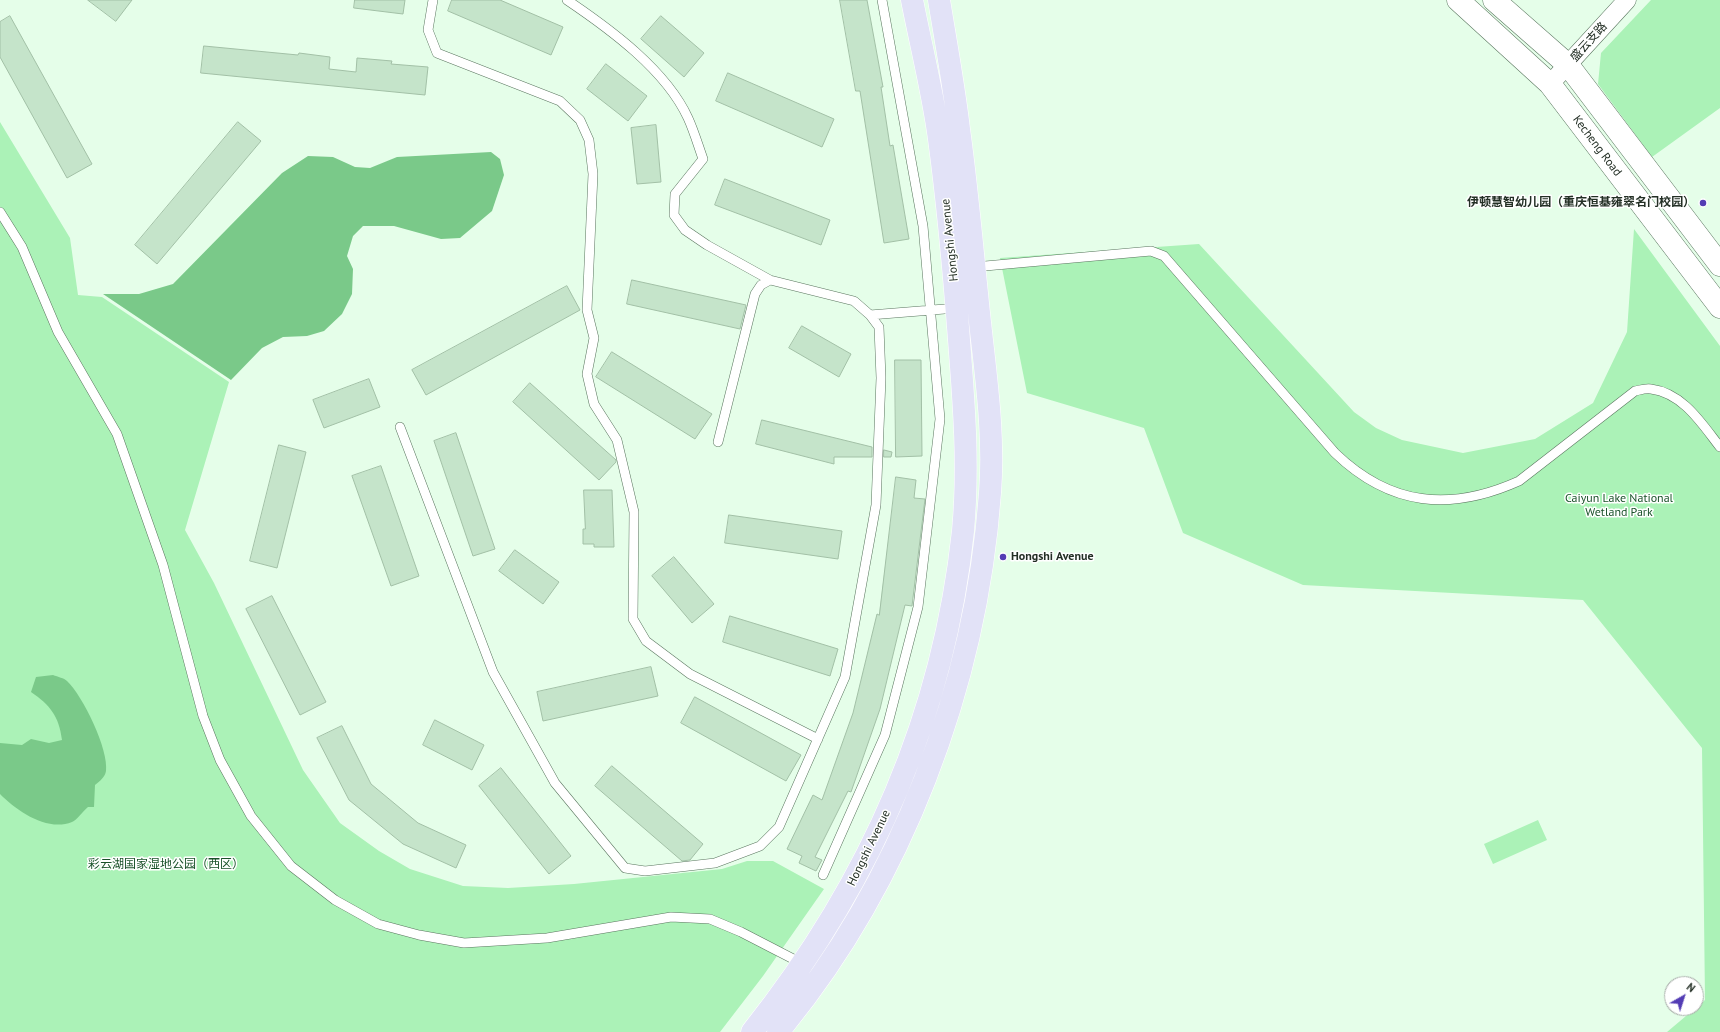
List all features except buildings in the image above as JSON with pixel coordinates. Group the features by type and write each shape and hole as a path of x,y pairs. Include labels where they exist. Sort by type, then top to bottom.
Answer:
{"main road":[{"name":"Hongshi Avenue","path":"752,1032 804,964 857,875 890,806 919,732 943,645 957,575 966,488 965,414 957,308 939,137 912,0"},
{"name":"Hongshi Avenue","path":"778,1032 838,952 875,889 894,851 924,779 953,700 964,662 983,554 990,484 990,414 959,129 939,0"},
{"name":"Kecheng Road","path":"1458,0 1550,84 1720,307"},
{"path":"1494,0 1568,65 1720,266"}],"street":[{"name":"盛云支路","path":"1550,84 1627,0"}],"lane":[{"path":"433,0 428,30 437,53 560,101 580,120 590,140 593,174 587,310 594,338 587,374 594,404 617,440 634,512 633,619 646,641 690,674 818,739"},
{"path":"400,427 492,672 555,783 625,868 645,871 715,863 760,846 779,827 845,677 876,505 881,378 879,327 870,314 854,301 770,280 707,245 685,230 674,214 675,194 703,159 688,118 665,81 607,28 567,0"},
{"path":"823,874 885,735 918,607 940,419 923,226 882,0"},
{"path":"0,212 22,246 58,332 117,434 163,565 203,716 220,760 251,816 291,866 336,900 378,924 419,935 464,943 547,938 671,917 710,919 742,932 804,964"},
{"path":"974,267 1152,251 1164,256 1335,453 1352,469 1372,483 1397,493 1421,498 1448,500 1498,491 1519,481 1635,391 1650,389 1668,394 1688,408 1720,448"},
{"path":"718,442 755,294 761,284 770,280"},
{"path":"870,314 957,308"}],"green space":[{"path":"1651,0 1720,0 1720,108 1652,157 1598,84 1601,53"},
{"name":"彩云湖国家湿地公园（西区）","path":"0,122 70,238 78,295 102,297 229,382 185,530 214,583 303,770 340,823 379,851 410,869 463,886 508,888 574,884 722,869 747,861 773,861 824,889 763,976 720,1032 0,1032"},
{"name":"Caiyun Lake National Wetland Park","path":"1634,229 1720,346 1720,1032 1667,1032 1686,1016 1704,1016 1702,748 1583,600 1303,585 1183,533 1144,428 1027,393 1000,258 1199,244 1354,412 1376,428 1402,440 1463,453 1535,439 1593,403 1627,332"},
{"path":"1538,820 1547,840 1493,864 1484,844"}],"shaded area":[{"path":"491,152 500,159 504,175 492,211 460,238 441,239 394,226 363,226 353,236 347,256 353,269 352,294 342,314 324,331 307,336 283,337 262,348 231,380 103,294 139,294 173,284 282,173 308,156 333,157 355,167 370,168 397,157"},
{"path":"53,675 67,681 80,698 94,724 106,762 105,775 95,785 94,807 88,807 74,821 62,824 43,822 33,818 15,807 0,794 0,743 22,745 31,739 49,743 62,740 59,724 56,718 48,707 31,692 36,677"}],"place":[{"name":"伊顿慧智幼儿园（重庆恒基雍翠名门校园）","path":"1703,203"},
{"name":"Hongshi Avenue","path":"1003,557"}]}
